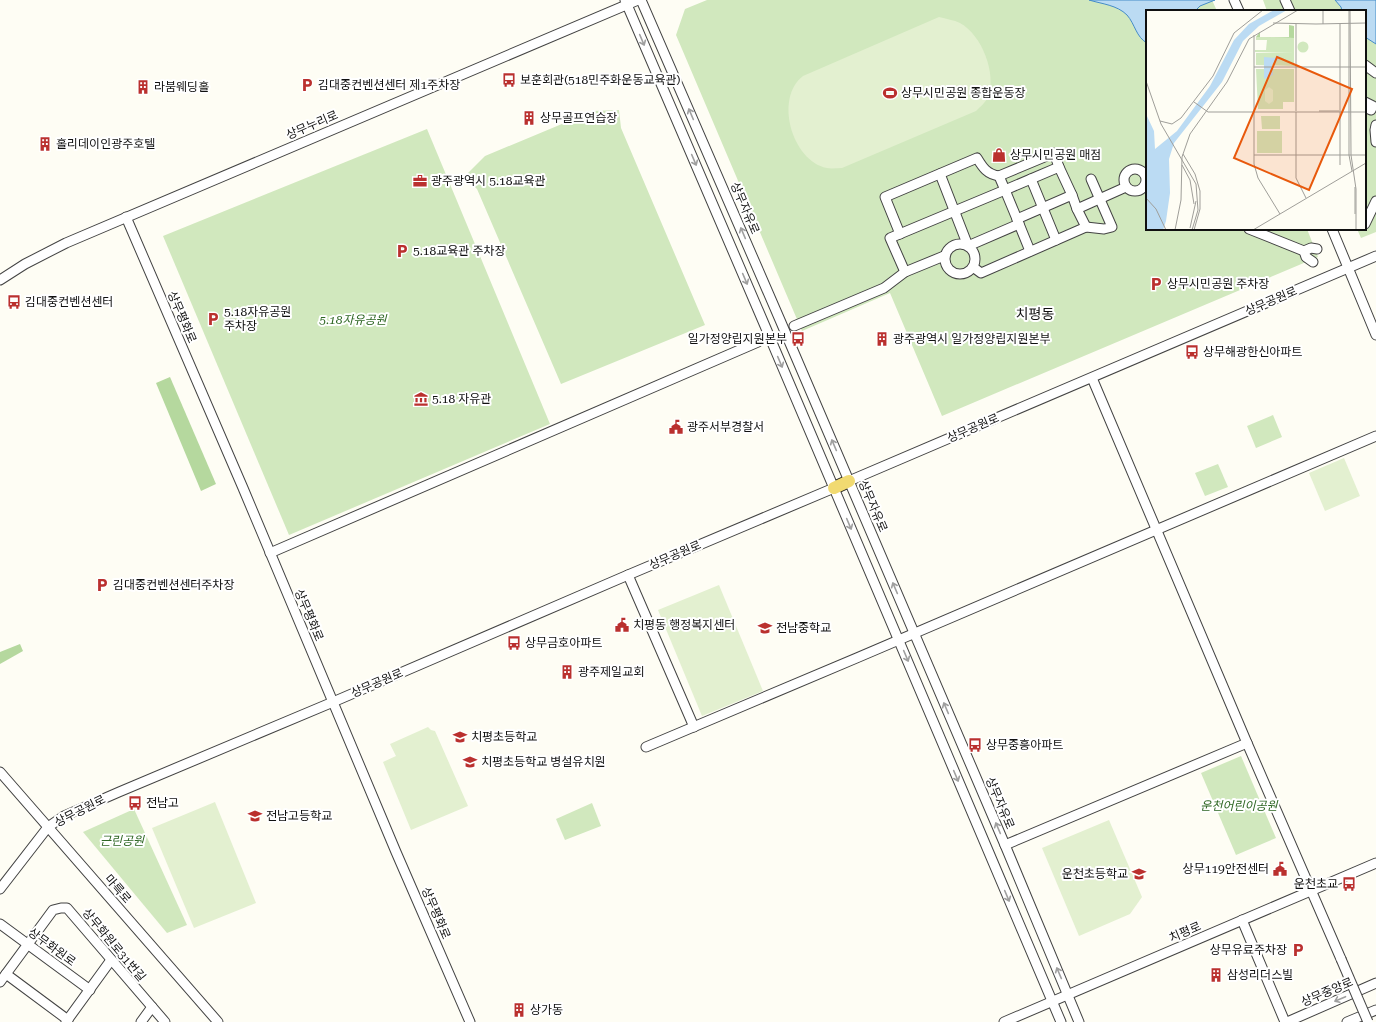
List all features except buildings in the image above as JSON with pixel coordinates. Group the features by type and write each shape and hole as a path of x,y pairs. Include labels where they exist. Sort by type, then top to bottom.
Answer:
{"main road":[{"name":"상무공원로","path":"834,488 849,481"}],"street":[{"name":"상무누리로","path":"0,280 44,254 126,217 626,2 640,0"},
{"name":"상무자유로","path":"640,0 915,634 1079,1022"},
{"path":"1234,0 1239,10"},
{"path":"1285,0 1290,10"},
{"path":"626,2 1061,1022"},
{"path":"1366,66 1376,73"},
{"path":"1366,99 1376,104"},
{"path":"1366,102 1373,106 1371,110 1366,108"},
{"path":"1376,125 1376,142"},
{"path":"900,234 885,198 977,158 983,168 990,174 999,176 1054,153 1086,227"},
{"path":"905,272 890,238 1060,167"},
{"path":"1136,168 1145,174 1146,181 1140,190 1136,192 1129,190 1123,180 1124,176 1129,170 1136,168"},
{"path":"940,174 968,246 974,253 974,262 972,267 964,273 954,273 946,266 944,256 946,251 954,244 963,244 968,246 1072,195"},
{"path":"999,176 1030,251"},
{"path":"1031,179 1056,240"},
{"path":"972,267 981,272 1086,227 1104,229 1112,227 1091,179"},
{"path":"1077,209 1126,187"},
{"path":"1366,223 1376,202"},
{"name":"상무평화로","path":"126,217 470,1022"},
{"path":"1252,230 1304,251 1311,248 1317,249"},
{"path":"1332,230 1376,335"},
{"path":"1304,251 1306,257 1313,262"},
{"path":"794,326 884,288 905,272 944,256"},
{"name":"상무공원로","path":"849,481 1376,256"},
{"path":"270,553 758,342"},
{"path":"1092,378 1247,743 1368,1022"},
{"path":"646,747 899,641 1156,528 1376,436"},
{"name":"상무공원로","path":"0,889 48,827 64,816 834,488"},
{"path":"628,575 694,727"},
{"path":"1005,845 1247,743"},
{"name":"마륵로","path":"0,772 218,1022"},
{"name":"치평로","path":"1004,1022 1376,863"},
{"name":"상무화원로31번길","path":"0,982 53,910 67,908 165,1022"},
{"path":"1242,920 1286,1022"},
{"name":"상무화원로","path":"0,924 90,990"},
{"path":"6,974 67,1021 111,960"},
{"name":"상무중앙로","path":"1286,1022 1376,983"},
{"path":"141,1022 152,1007"},
{"path":"1347,1022 1376,1010"}],"green space":[{"path":"707,0 1212,0 1217,10 1146,10 1146,230 1307,230 1318,257 942,416 890,293 802,331 676,35 685,9"},
{"path":"1263,0 1376,0 1376,232 1361,238 1357,230 1366,230 1366,10 1267,10"},
{"name":"상무시민공원 종합운동장","path":"939,17 960,23 975,36 981,46 986,56 991,77 990,88 986,101 976,111 842,168 827,168 815,163 804,154 796,142 791,128 789,113 790,99 794,86 803,76"},
{"path":"619,110 621,128 705,325 561,384 477,189 464,177 485,156 593,111"},
{"name":"5.18자유공원","path":"427,129 550,424 289,535 163,236"},
{"path":"170,377 216,484 201,491 156,383"},
{"path":"1273,415 1282,437 1256,448 1247,426"},
{"path":"1344,458 1360,496 1325,511 1309,473"},
{"path":"1218,464 1228,487 1205,496 1195,473"},
{"path":"719,585 763,691 702,716 658,610"},
{"path":"20,644 23,651 0,664 0,652"},
{"path":"428,727 435,731 468,806 411,830 383,762 396,756 390,744"},
{"name":"운천어린이공원","path":"1241,756 1276,838 1236,855 1201,773"},
{"path":"215,802 256,903 194,928 152,828"},
{"path":"592,803 601,826 565,840 556,819"},
{"name":"근린공원","path":"134,809 187,925 167,933 83,832"},
{"path":"1109,820 1142,897 1130,914 1079,936 1042,848"}],"water":[{"path":"1089,0 1215,0 1200,6 1196,10 1146,10 1146,42 1140,37 1127,15 1119,9"},
{"path":"1335,0 1376,0 1376,44 1366,38 1366,10 1342,10"}],"place":[{"name":"보훈회관(518민주화운동교육관)","path":"509,80"},
{"name":"김대중컨벤션센터 제1주차장","path":"307,85"},
{"name":"라붐웨딩홀","path":"143,87"},
{"name":"상무시민공원 종합운동장","path":"890,93"},
{"name":"상무골프연습장","path":"529,118"},
{"name":"홀리데이인광주호텔","path":"45,144"},
{"name":"상무시민공원 매점","path":"999,155"},
{"name":"광주광역시 5.18교육관","path":"420,181"},
{"name":"5.18교육관 주차장","path":"402,251"},
{"name":"상무시민공원 주차장","path":"1156,284"},
{"name":"김대중컨벤션센터","path":"14,302"},
{"name":"5.18자유공원 주차장","path":"213,319"},
{"name":"일가정양립지원본부","path":"798,339"},
{"name":"광주광역시 일가정양립지원본부","path":"882,339"},
{"name":"상무해광한신아파트","path":"1192,352"},
{"name":"5.18 자유관","path":"421,399"},
{"name":"광주서부경찰서","path":"676,427"},
{"name":"김대중컨벤션센터주차장","path":"102,585"},
{"name":"치평동 행정복지센터","path":"622,625"},
{"name":"전남중학교","path":"765,628"},
{"name":"상무금호아파트","path":"514,643"},
{"name":"광주제일교회","path":"567,672"},
{"name":"치평초등학교","path":"460,737"},
{"name":"상무중흥아파트","path":"975,745"},
{"name":"치평초등학교 병설유치원","path":"470,762"},
{"name":"전남고","path":"135,803"},
{"name":"전남고등학교","path":"255,816"},
{"name":"상무119안전센터","path":"1280,869"},
{"name":"운천초등학교","path":"1139,874"},
{"name":"운천초교","path":"1349,884"},
{"name":"상무유료주차장","path":"1298,950"},
{"name":"삼성리더스빌","path":"1216,975"},
{"name":"상가동","path":"519,1010"}],"district":[{"name":"치평동","path":"1035,314"}]}
